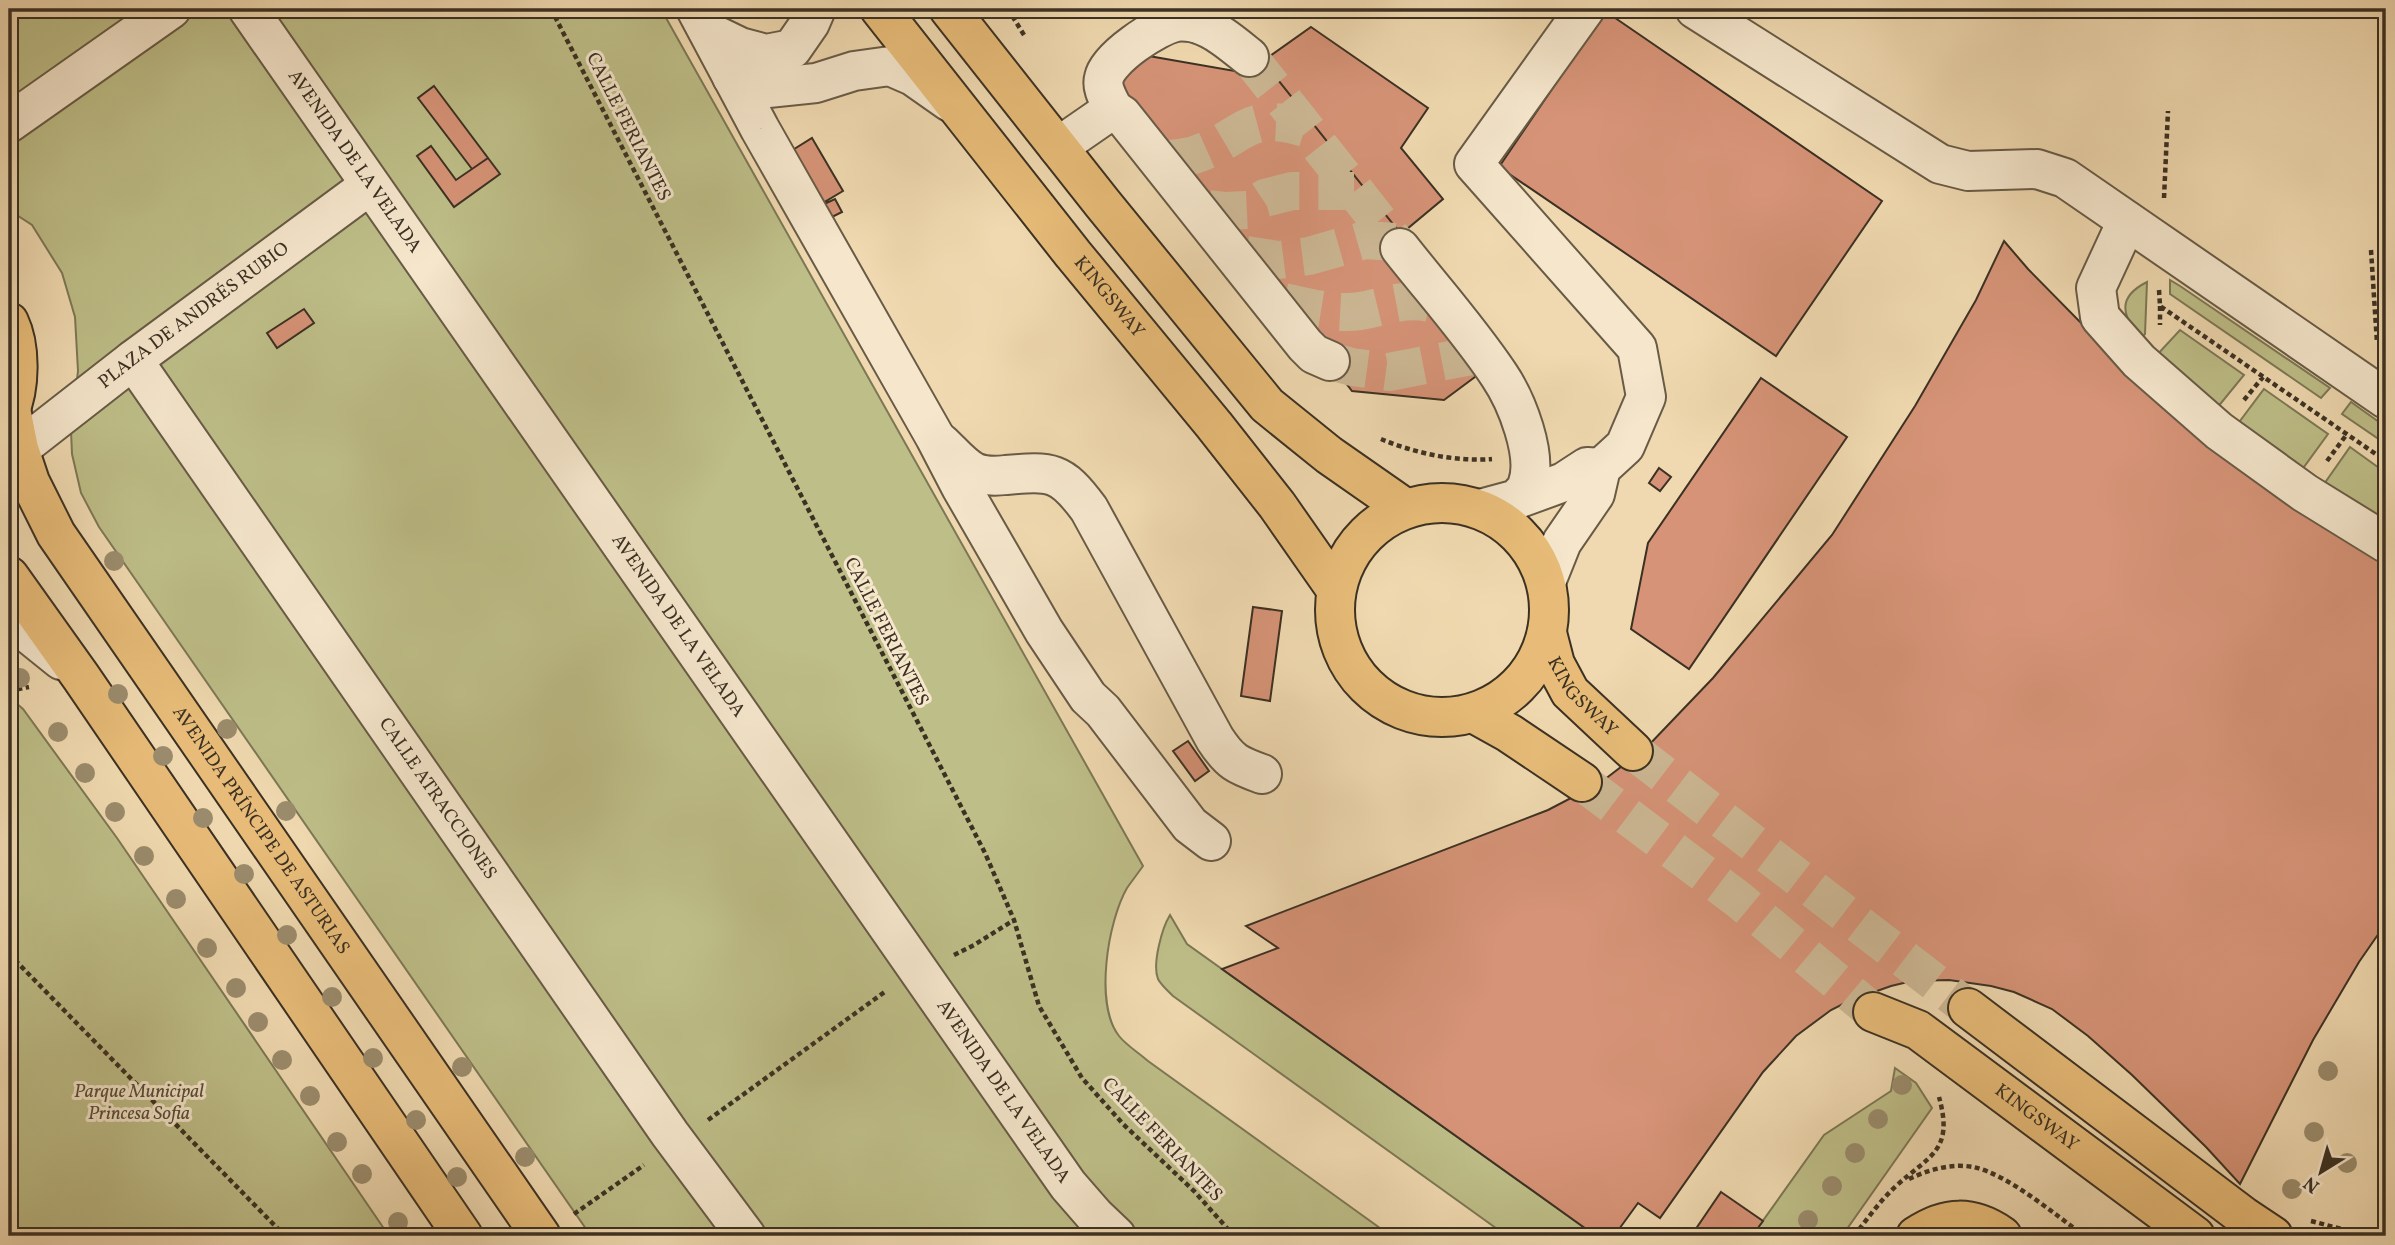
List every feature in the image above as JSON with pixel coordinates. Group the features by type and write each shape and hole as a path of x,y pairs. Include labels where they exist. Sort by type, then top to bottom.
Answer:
{"main road":[{"name":"KINGSWAY","path":"880,9 1143,341 1277,505 1335,589"},
{"path":"950,9 1267,405 1329,455 1405,508"},
{"path":"9,322 13,331 18,370 10,411"},
{"name":"AVENIDA PRÍNCIPE DE ASTURIAS","path":"10,411 30,482 56,534 541,1236"},
{"path":"1430,502 1455,503 1480,509 1502,521 1522,537 1536,558 1546,582 1550,608 1547,634 1537,660 1521,683 1499,702 1473,713 1446,718 1418,715 1388,703 1362,683 1344,656 1334,625 1335,589 1348,554 1373,526 1405,508 1430,502"},
{"path":"9,576 463,1236"},
{"name":"KINGSWAY","path":"1547,634 1555,664 1570,692 1633,751"},
{"path":"1473,713 1509,733 1582,782"},
{"path":"1968,1008 2222,1201 2273,1236"},
{"name":"KINGSWAY","path":"1904,1046 1873,1012 1918,1030 2195,1236"},
{"path":"1904,1046 2153,1236"},
{"path":"1916,1236 1946,1222 1971,1220 2002,1236"}],"street":[{"path":"9,123 171,9"},
{"name":"AVENIDA DE LA VELADA","path":"248,9 1068,1185 1116,1236"},
{"path":"702,21 740,47 766,54 792,49 816,9"},
{"path":"1546,582 1562,542 1595,494 1601,468 1625,446 1646,397 1637,348 1474,164 1585,9"},
{"path":"1695,9 1940,164 1968,171 2038,169 2065,178 2386,398"},
{"path":"702,21 1044,631 1088,697 1103,711 1190,825 1211,841"},
{"path":"1249,57 1225,38 1198,23 1177,22 1155,30 1113,63 1104,78 1105,93 1113,109 1161,156 1275,299 1305,345 1314,354 1331,361"},
{"path":"733,77 768,88 816,83 854,71 890,66 913,76 954,104"},
{"path":"1058,147 1113,109"},
{"name":"PLAZA DE ANDRÉS RUBIO","path":"19,449 133,360 370,185"},
{"path":"2127,221 2096,288 2100,317 2139,360 2219,431 2305,493 2386,543"},
{"path":"1400,248 1442,311 1482,361 1500,376 1518,412 1530,456 1527,485 1517,499"},
{"name":"CALLE ATRACCIONES","path":"133,360 677,1142 746,1236"},
{"path":"935,437 974,472 997,475 1034,472 1054,475 1073,488 1089,509 1215,739 1237,765 1262,774"},
{"path":"1480,509 1564,482 1587,467 1601,468"},
{"path":"9,618 81,677"}],"path":[{"name":"CALLE FERIANTES","path":"551,9 979,841 1014,920 1039,1006 1082,1078 1123,1124 1194,1191 1234,1236"},
{"path":"541,1236 917,969 974,945 1014,920"},
{"path":"9,954 285,1236"},
{"path":"1854,1236 1882,1200 1929,1159 1936,1151 1942,1136 1944,1115 1938,1093 1928,1079 1907,1061 1904,1046"}],"green space":[{"path":"9,9 661,9 1143,866 1120,903 1106,962 1107,1004 1111,1022 1119,1036 1148,1061 1391,1236 591,1236 99,527 81,493 72,454 71,431 78,371 75,317 62,273 32,225 9,210"},
{"path":"2170,280 2330,388 2321,398 2170,294"},
{"path":"2147,282 2145,334 2139,340 2129,323 2125,308 2130,294"},
{"path":"2180,330 2244,375 2217,408 2156,356"},
{"path":"2264,389 2328,434 2301,471 2237,425"},
{"path":"2351,402 2386,427 2386,444 2342,414"},
{"path":"2350,447 2386,473 2386,528 2322,487"},
{"name":"Parque Municipal Princesa Sofia","path":"9,697 23,709 117,838 389,1236 9,1236"},
{"path":"1170,915 1187,944 1596,1236 1507,1236 1173,996 1159,981 1156,972 1159,946"},
{"path":"1895,1068 1916,1083 1932,1108 1842,1236 1752,1236 1824,1135 1891,1091"}],"building":[{"path":"1605,11 1882,201 1776,356 1499,167"},
{"path":"1311,27 1428,108 1401,148 1443,199 1401,234 1263,61"},
{"path":"1143,55 1246,73 1263,61 1401,234 1483,371 1444,400 1352,391 1113,79"},
{"path":"434,86 488,158 472,169 418,98"},
{"path":"812,138 843,191 821,204 791,151"},
{"path":"431,146 456,180 488,158 500,174 454,207 417,156"},
{"path":"835,199 842,212 830,218 822,205"},
{"path":"2004,241 2085,327 2386,558 2386,923 2359,962 2313,1040 2240,1184 2132,1075 2052,1009 2014,992 1991,986 1949,980 1912,981 1849,1001 1831,1010 1796,1036 1763,1072 1660,1218 1638,1203 1614,1236 1596,1236 1222,969 1278,948 1246,926 1548,810 1600,783 1647,747 1713,678 1832,535 1915,406 1976,300"},
{"path":"304,309 314,323 277,348 267,333"},
{"path":"1761,378 1847,437 1689,669 1631,629 1648,543"},
{"path":"1659,468 1671,477 1660,491 1649,483"},
{"path":"1253,607 1282,611 1270,701 1241,696"},
{"path":"1188,741 1209,771 1195,781 1173,751"},
{"path":"1721,1192 1763,1221 1752,1236 1691,1236"}],"tunnel":[{"path":"1249,57 1400,248"},
{"path":"1170,159 1197,154 1258,124 1286,123 1305,128"},
{"path":"1209,209 1247,210 1265,198 1292,191 1354,191"},
{"path":"1246,255 1278,260 1309,256 1365,240 1395,242"},
{"path":"1284,302 1342,312 1403,302 1430,303"},
{"path":"1330,361 1389,372 1471,356"},
{"path":"1633,751 1968,1008"},
{"path":"1582,782 1739,900 1873,1012"}]}
